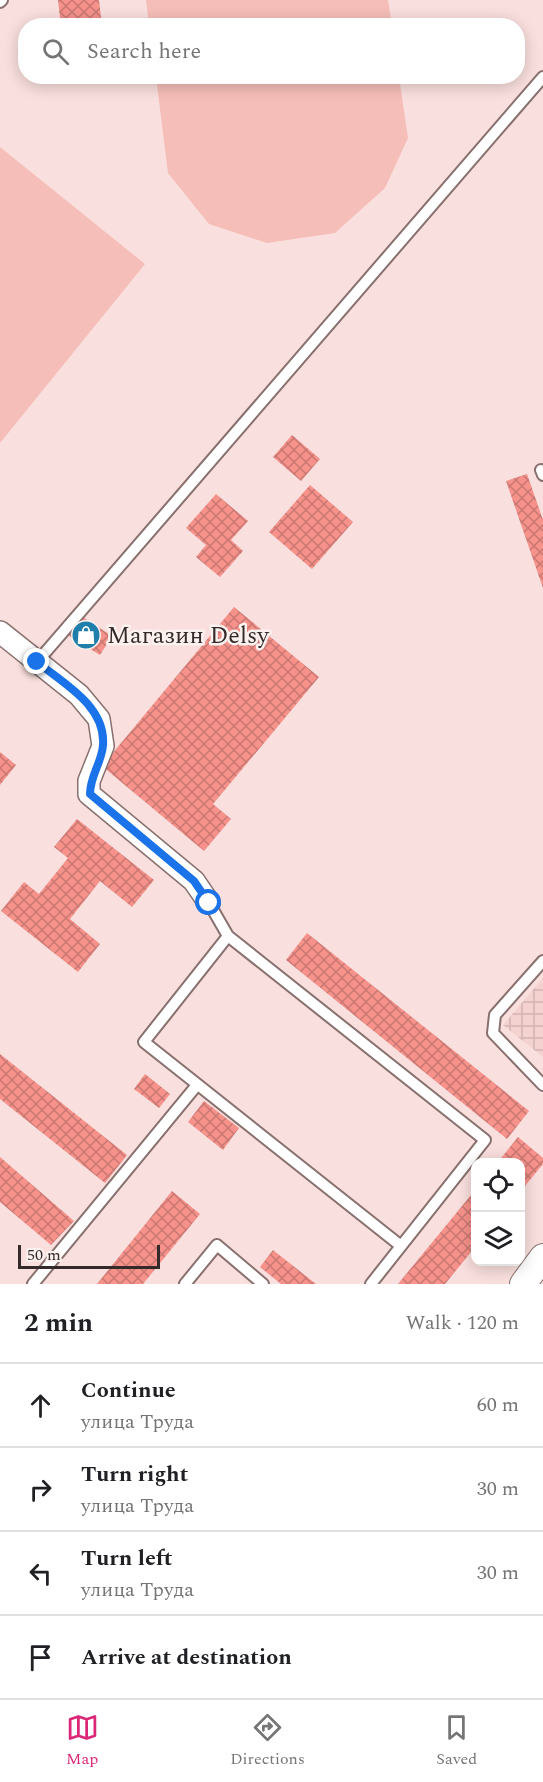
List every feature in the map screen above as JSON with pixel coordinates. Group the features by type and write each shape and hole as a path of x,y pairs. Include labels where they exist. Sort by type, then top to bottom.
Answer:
{"street":[{"path":"0,632 79,695 99,719 103,746 90,781 90,794 194,881 209,903"},
{"path":"523,1284 543,1257"}],"lane":[{"path":"37,662 543,77"},
{"path":"209,903 228,936 485,1140 371,1284"},
{"path":"228,936 144,1042 401,1246"},
{"path":"543,961 495,1015 494,1033 543,1085"},
{"path":"33,1284 196,1085"},
{"path":"185,1284 217,1245 263,1284"}],"shaded area":[{"path":"146,0 388,0 391,18 148,18"},
{"path":"157,84 400,84 408,138 385,188 335,233 267,243 209,224 168,173"},
{"path":"0,147 145,264 0,443"},
{"path":"543,978 543,1057 503,1025"}],"building":[{"path":"58,0 99,0 101,18 60,18"},
{"path":"292,435 320,459 301,481 273,457"},
{"path":"527,474 543,520 543,588 506,481"},
{"path":"310,485 353,522 312,569 269,532"},
{"path":"216,494 248,521 231,540 243,551 220,577 196,557 206,545 186,528"},
{"path":"234,607 319,677 213,804 231,819 204,851 102,766"},
{"path":"78,614 112,636 100,655 66,634"},
{"path":"0,752 16,765 0,785"},
{"path":"77,819 154,880 132,907 100,881 70,919 100,944 78,972 1,911 24,882 39,894 68,858 54,847"},
{"path":"307,933 529,1111 507,1139 286,960"},
{"path":"0,1054 127,1155 105,1183 0,1099"},
{"path":"145,1074 170,1094 159,1108 134,1089"},
{"path":"204,1101 239,1128 223,1150 188,1122"},
{"path":"518,1137 543,1158 543,1164 525,1186 525,1158 501,1158"},
{"path":"0,1157 74,1221 51,1245 0,1202"},
{"path":"172,1191 200,1214 143,1284 97,1284"},
{"path":"471,1195 471,1252 445,1284 398,1284"},
{"path":"273,1250 316,1284 281,1284 260,1267"}],"place":[{"name":"Магазин Delsy","path":"86,635"}],"route":[{"path":"37,662 79,695 99,719 103,746 90,781 90,794 194,881 209,903"}]}
